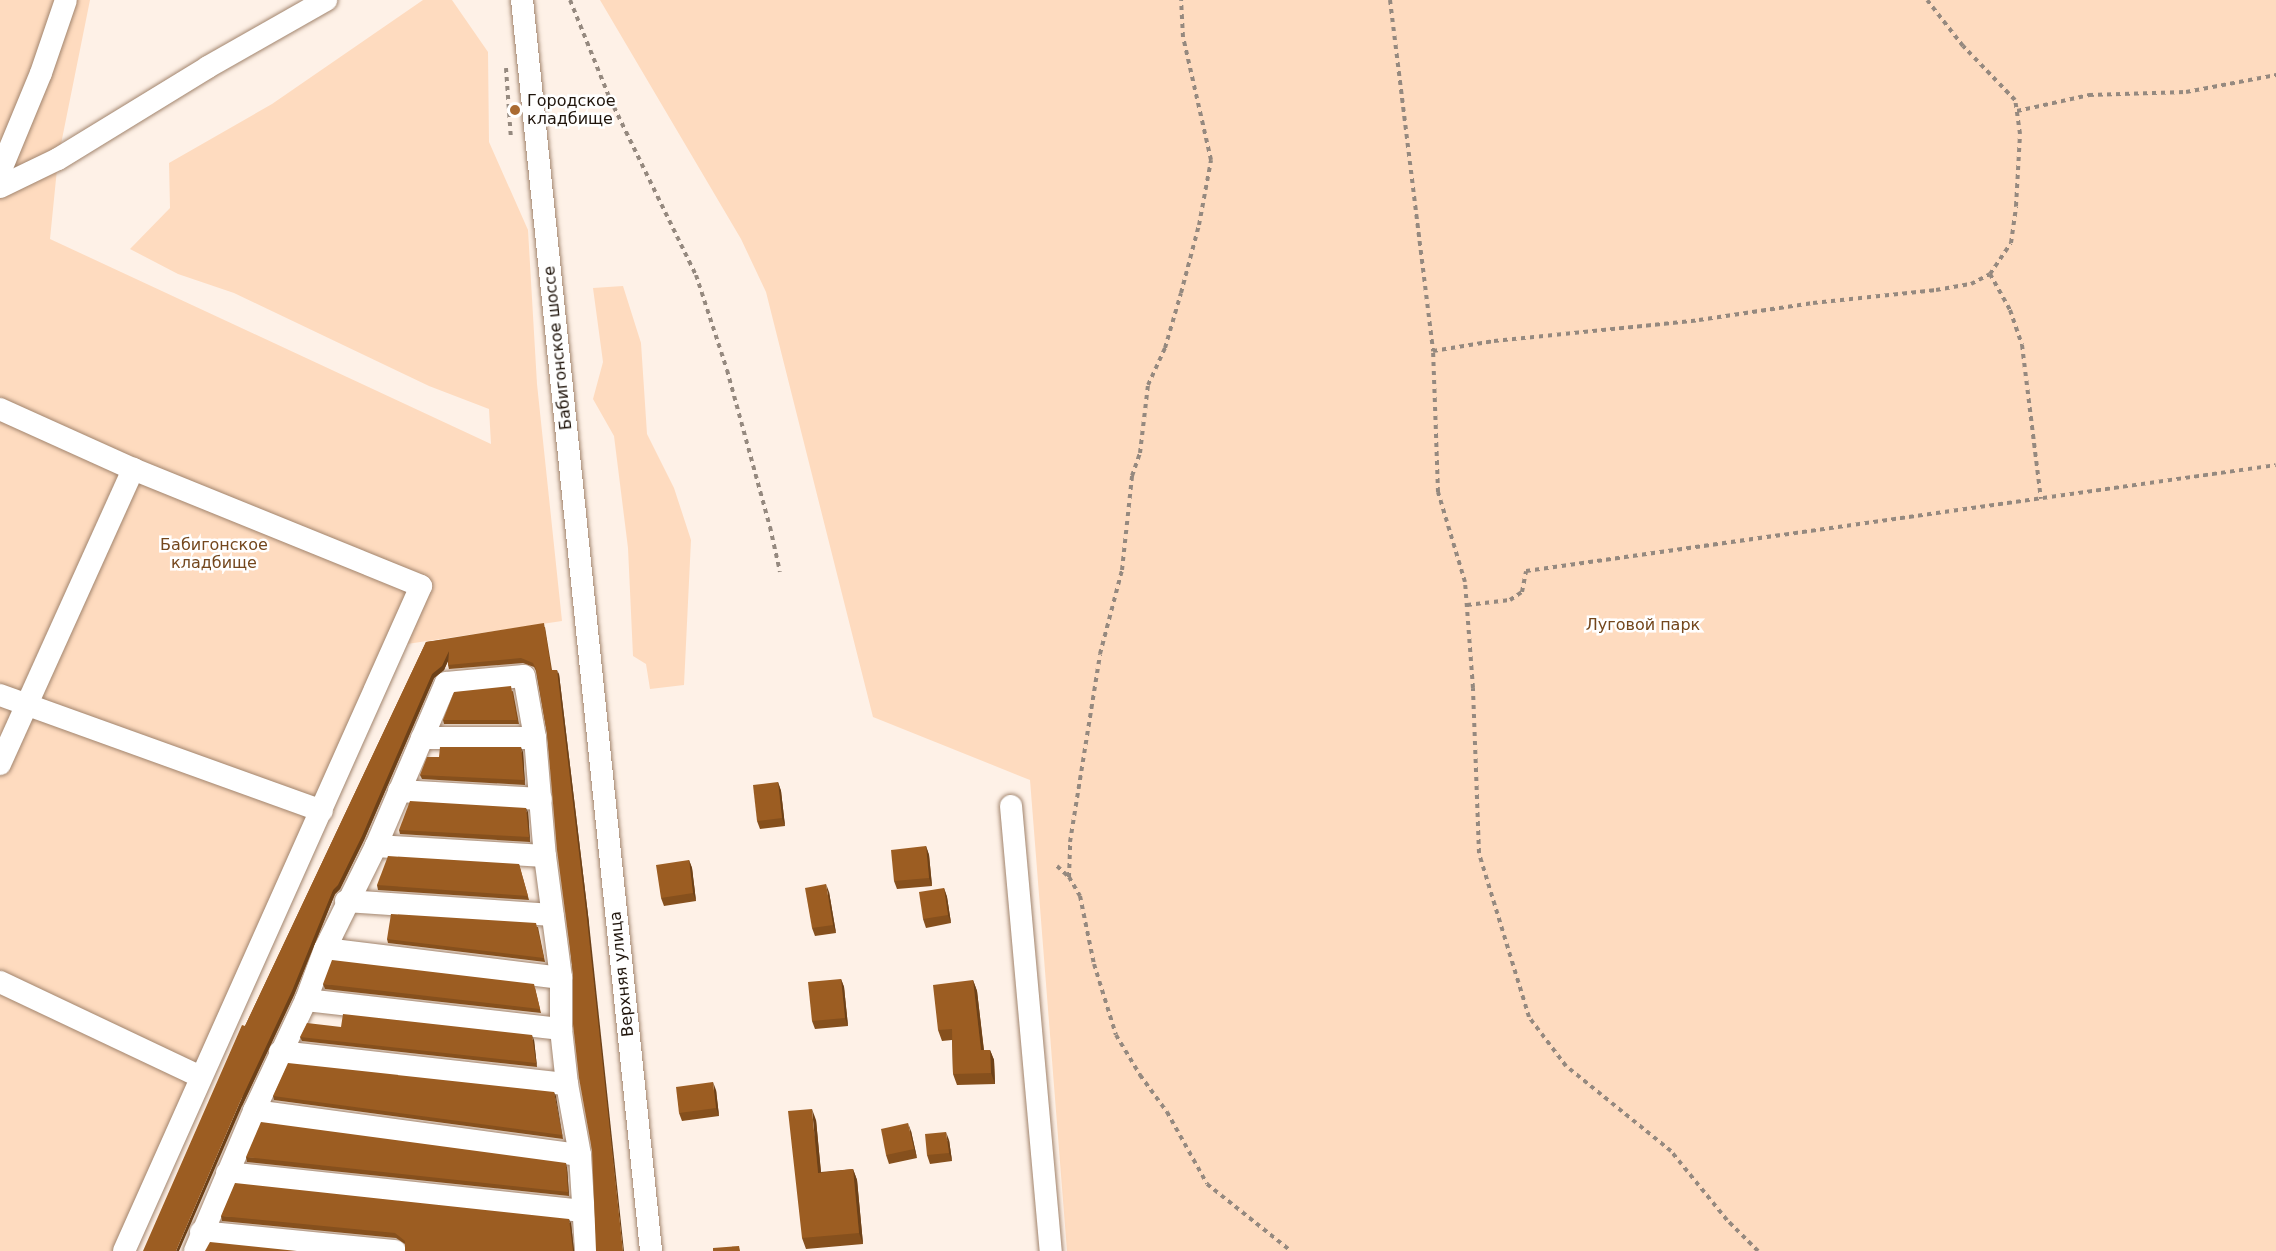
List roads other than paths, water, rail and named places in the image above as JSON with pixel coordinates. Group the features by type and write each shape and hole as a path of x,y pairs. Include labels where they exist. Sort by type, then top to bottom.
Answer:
{"street":[{"path":"0,172 40,73 66,0"},
{"path":"0,187 58,159 208,67 326,0"},
{"name":"Бабигонское шоссе","path":"522,0 594,697"},
{"path":"0,409 133,469 421,586 124,1251"},
{"path":"0,764 133,469"},
{"path":"394,1251 198,1242 280,1052 306,1000 346,901 376,846 446,683 524,676 535,738 544,856 561,978 561,1029 567,1084 580,1155 586,1251"},
{"path":"0,695 322,811"},
{"name":"Верхняя улица","path":"594,697 651,1251"},
{"path":"422,738 535,738"},
{"path":"399,791 541,799"},
{"path":"1011,807 1051,1251"},
{"path":"376,846 544,856"},
{"path":"346,901 553,915"},
{"path":"325,949 561,978"},
{"path":"0,982 201,1077"},
{"path":"306,1000 561,1029"},
{"path":"280,1052 567,1084"},
{"path":"254,1111 580,1155"},
{"path":"227,1173 583,1211"}],"place":[{"name":"Городское кладбище","path":"515,110"}],"park label":[{"name":"Бабигонское кладбище","path":"214,554"},
{"name":"Луговой парк","path":"1643,625"}]}
